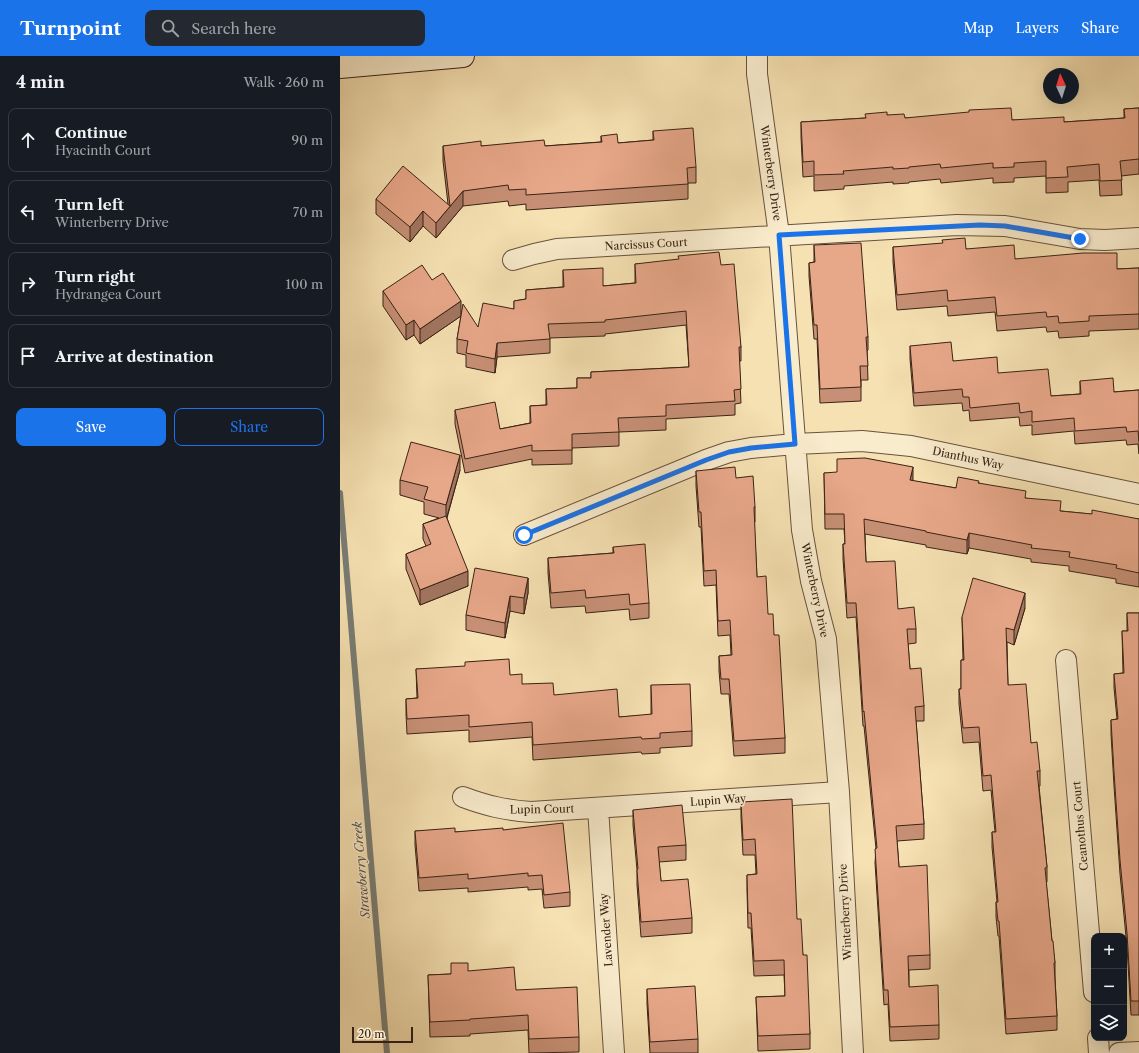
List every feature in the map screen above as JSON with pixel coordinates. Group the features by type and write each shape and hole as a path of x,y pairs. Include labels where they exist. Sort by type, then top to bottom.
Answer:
{"main road":[{"path":"340,66 464,56"}],"street":[{"name":"Winterberry Drive","path":"756,56 779,235 802,530 811,581 826,639 839,792 853,1053"},
{"name":"Narcissus Court","path":"513,260 557,249 779,235 980,225 1005,226 1080,239 1105,240 1139,238"},
{"name":"Dianthus Way","path":"524,535 706,460 729,452 751,448 795,444 862,441 911,446 1139,494"},
{"name":"Ceanothus Court","path":"1066,660 1092,969"},
{"name":"Lupin Way","path":"598,808 839,792"},
{"name":"Lupin Court","path":"463,797 485,806 531,812 598,808"},
{"name":"Lavender Way","path":"598,808 614,1053"},
{"path":"1098,1041 1099,1053"},
{"path":"1119,1053 1139,1052"}],"building":[{"path":"1011,108 1012,120 1064,117 1064,122 1125,118 1124,109 1139,108 1139,159 1120,161 1122,180 1100,181 1099,164 1067,167 1068,177 1046,178 1046,161 1014,163 1014,167 993,168 993,163 941,168 940,164 909,168 893,169 893,167 843,171 844,174 814,175 814,161 803,162 801,122 866,118 865,114 887,112 887,115 904,114 905,118 969,112 969,110"},
{"path":"693,128 696,167 687,168 688,184 526,195 526,189 509,190 508,185 463,191 436,223 423,211 410,227 376,199 403,166 450,206 443,146 481,141 481,146 544,140 545,146 602,142 601,136 617,134 618,143 654,140 653,131"},
{"path":"965,238 966,249 1014,245 1015,259 1083,253 1117,253 1117,269 1139,268 1139,314 1089,316 1089,321 1059,323 1058,316 1047,317 1046,312 997,316 995,297 948,301 947,290 897,295 893,247 943,243 942,240"},
{"path":"861,243 868,337 866,337 868,366 860,366 861,387 820,389 817,325 814,325 809,263 815,262 814,245"},
{"path":"719,252 721,265 734,264 741,347 739,347 741,389 734,390 735,401 666,405 666,416 618,418 619,432 572,434 572,450 532,451 532,445 465,459 455,410 495,402 500,429 531,423 530,406 547,405 546,389 577,388 577,378 591,378 591,372 689,367 686,311 605,320 605,322 548,324 550,339 497,343 495,359 466,353 468,341 457,339 463,304 478,327 483,303 514,309 514,301 526,299 526,290 564,287 563,270 603,268 603,286 636,283 635,264 679,259 678,256"},
{"path":"422,265 432,280 443,273 461,301 420,329 414,320 406,325 383,291"},
{"path":"951,342 953,361 997,357 998,373 1048,369 1051,396 1081,394 1080,381 1113,378 1114,392 1139,390 1139,441 1138,431 1127,432 1126,427 1075,431 1074,418 1032,422 1032,411 1020,413 1019,403 970,408 969,397 963,397 962,389 914,393 910,346"},
{"path":"411,442 460,455 446,505 424,499 428,487 400,480"},
{"path":"865,458 913,467 910,480 956,488 958,477 979,481 978,483 1026,491 1025,498 1061,501 1060,511 1092,514 1092,510 1139,519 1139,573 1116,568 1117,565 1069,557 1070,552 1031,548 1032,545 969,533 967,540 864,519 866,562 895,561 898,609 914,607 916,629 907,629 910,669 921,668 924,706 915,707 924,824 896,826 899,867 927,865 930,955 908,956 909,987 938,985 939,1025 890,1027 888,990 884,990 875,849 877,848 864,711 863,712 856,603 847,603 843,544 845,544 844,514 825,514 824,473 837,472 837,459"},
{"path":"735,467 736,478 753,476 757,577 766,576 768,614 773,614 774,635 779,635 785,738 734,741 729,679 721,679 719,656 732,655 730,620 718,621 716,570 704,571 701,512 699,512 696,471"},
{"path":"446,516 468,571 420,590 406,554 431,544 423,524"},
{"path":"645,544 649,603 630,605 629,594 586,598 585,590 551,593 548,558 614,553 613,547"},
{"path":"475,568 528,578 524,598 510,596 505,623 466,615"},
{"path":"973,578 1025,593 1014,630 1006,628 1008,685 1026,684 1031,743 1037,742 1040,771 1037,771 1055,963 1057,1016 1006,1019 999,921 996,902 998,902 992,832 996,832 991,775 983,776 979,727 963,728 959,689 961,689 961,660 964,660 962,617"},
{"path":"1127,613 1139,613 1139,1001 1131,1001 1111,720 1118,719 1114,674 1124,673 1122,631 1128,631"},
{"path":"509,659 510,675 522,674 522,684 553,683 554,695 617,689 619,717 652,714 651,685 690,684 692,731 660,733 660,738 642,739 641,737 533,745 532,722 469,727 469,715 407,719 406,699 418,698 416,669 465,666 465,662"},
{"path":"792,799 797,919 801,919 803,955 807,955 810,1034 758,1036 756,997 785,996 784,960 754,961 751,913 748,913 747,875 757,874 755,839 743,840 741,802"},
{"path":"682,805 686,845 658,847 661,881 688,879 692,918 641,922 633,810"},
{"path":"563,823 570,892 544,895 542,875 528,876 528,873 468,879 468,874 419,878 415,831 455,828 455,832 503,828 503,830"},
{"path":"451,963 468,963 468,971 514,967 516,990 577,987 579,1037 529,1039 528,1015 430,1022 428,975 451,974"},
{"path":"695,986 698,1039 650,1042 647,989"}],"waterway":[{"name":"Strawberry Creek","path":"340,493 387,1053"}],"route":[{"path":"524,535 706,460 729,452 751,448 795,444 779,235 980,225 1005,226 1080,239"}]}
